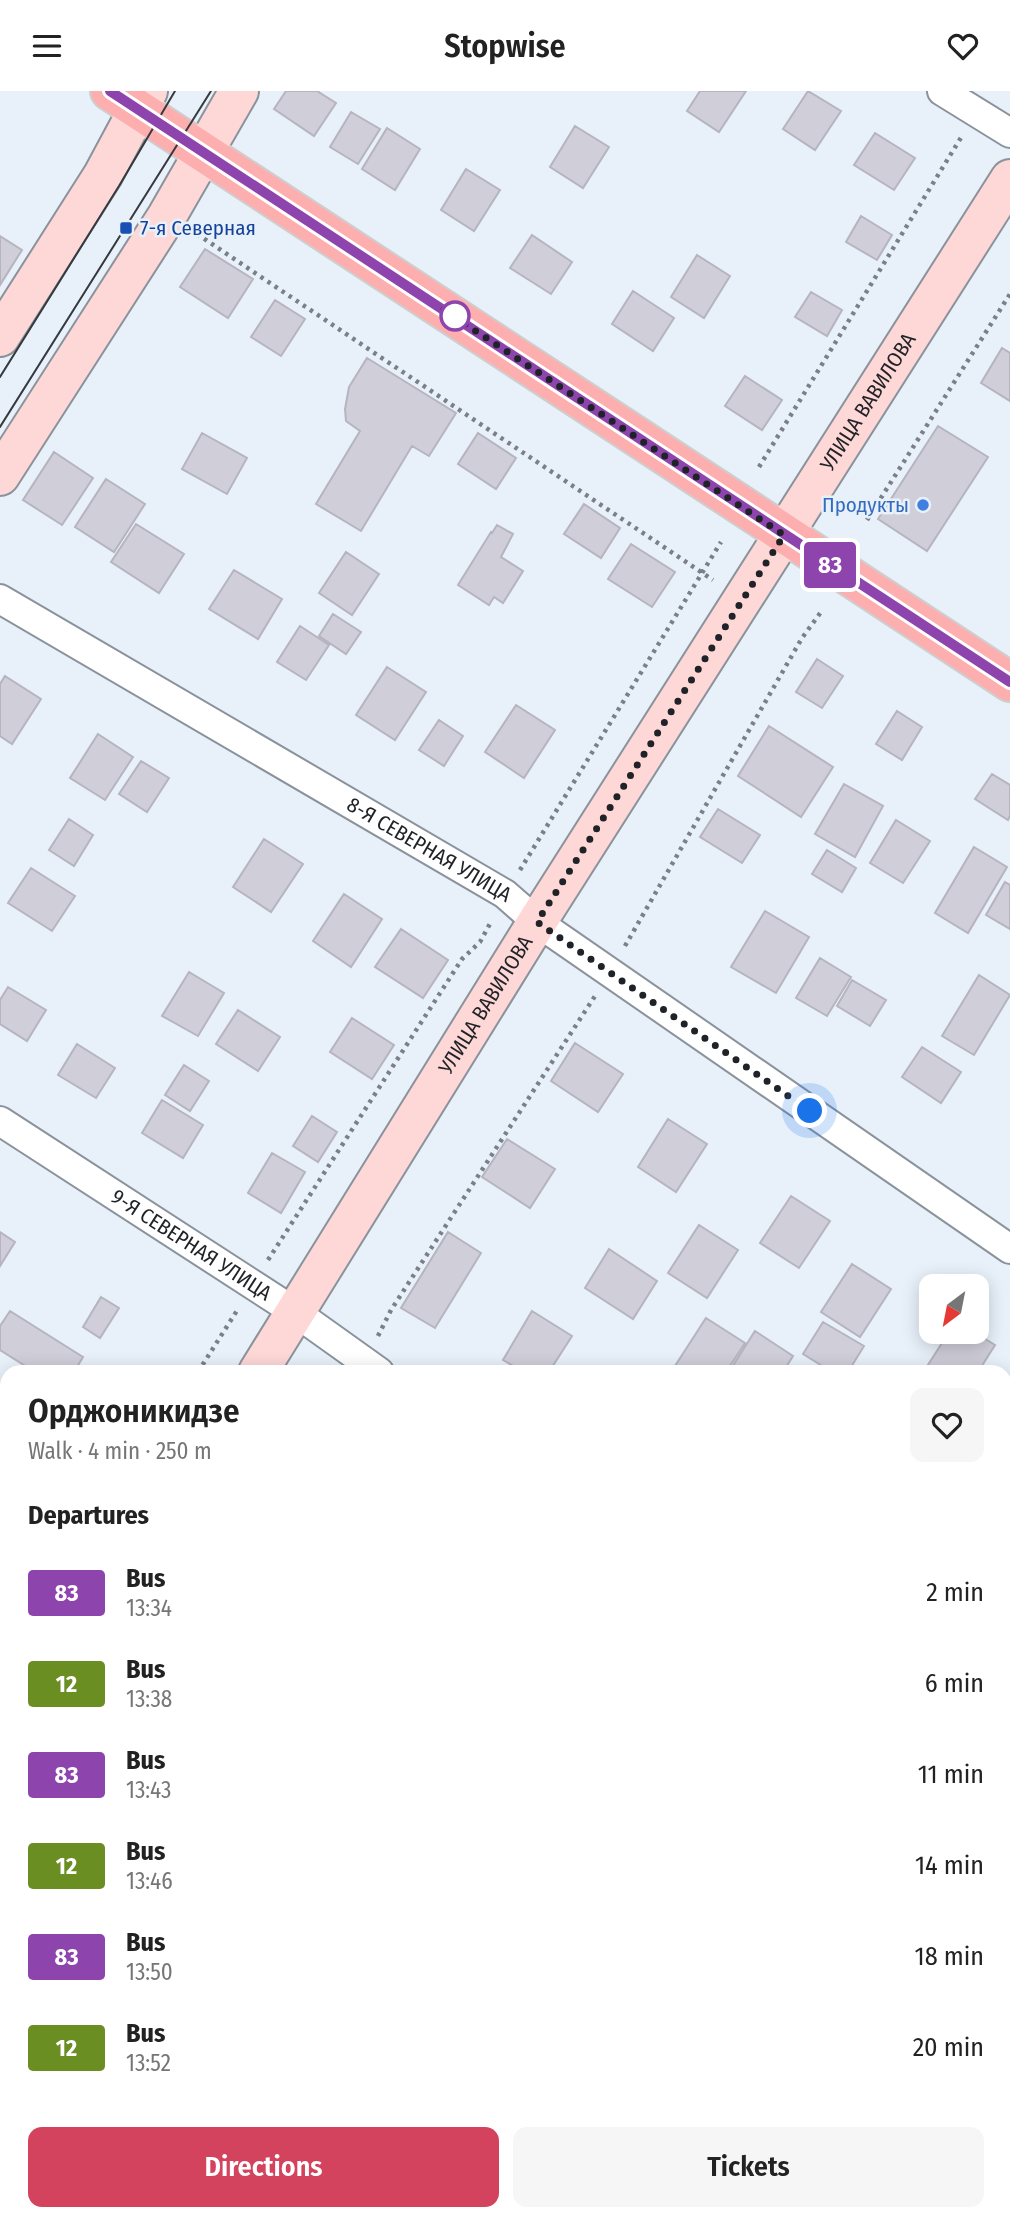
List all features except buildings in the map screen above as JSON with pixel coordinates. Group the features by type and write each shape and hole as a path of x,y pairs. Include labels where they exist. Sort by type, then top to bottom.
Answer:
{"main road":[{"path":"132,97 205,152 1010,682"}],"street":[{"path":"0,477 167,215 239,91"},
{"path":"942,91 1010,133"},
{"path":"0,337 103,175 132,97"},
{"name":"УЛИЦА ВАВИЛОВА","path":"262,1365 537,922 1010,179"},
{"name":"8-Я СЕВЕРНАЯ УЛИЦА","path":"0,599 505,894 537,922 1010,1249"},
{"name":"9-Я СЕВЕРНАЯ УЛИЦА","path":"0,1121 295,1312 370,1365"}],"path":[{"path":"759,467 976,112"},
{"path":"187,228 743,600"},
{"path":"867,520 1010,295"},
{"path":"202,1365 462,959 480,942 505,894 721,542"},
{"path":"374,1365 391,1310 610,973 802,638 821,612"}],"tram line":[{"path":"0,377 175,91"},
{"path":"0,427 211,91"}],"bus line":[{"name":"83","path":"110,91 241,174 1010,682"}],"place":[{"name":"7-я Северная","path":"126,228"},
{"name":"Продукты","path":"923,505"}],"route":[{"path":"455,316 444,310 784,535 537,922 810,1111"}]}
